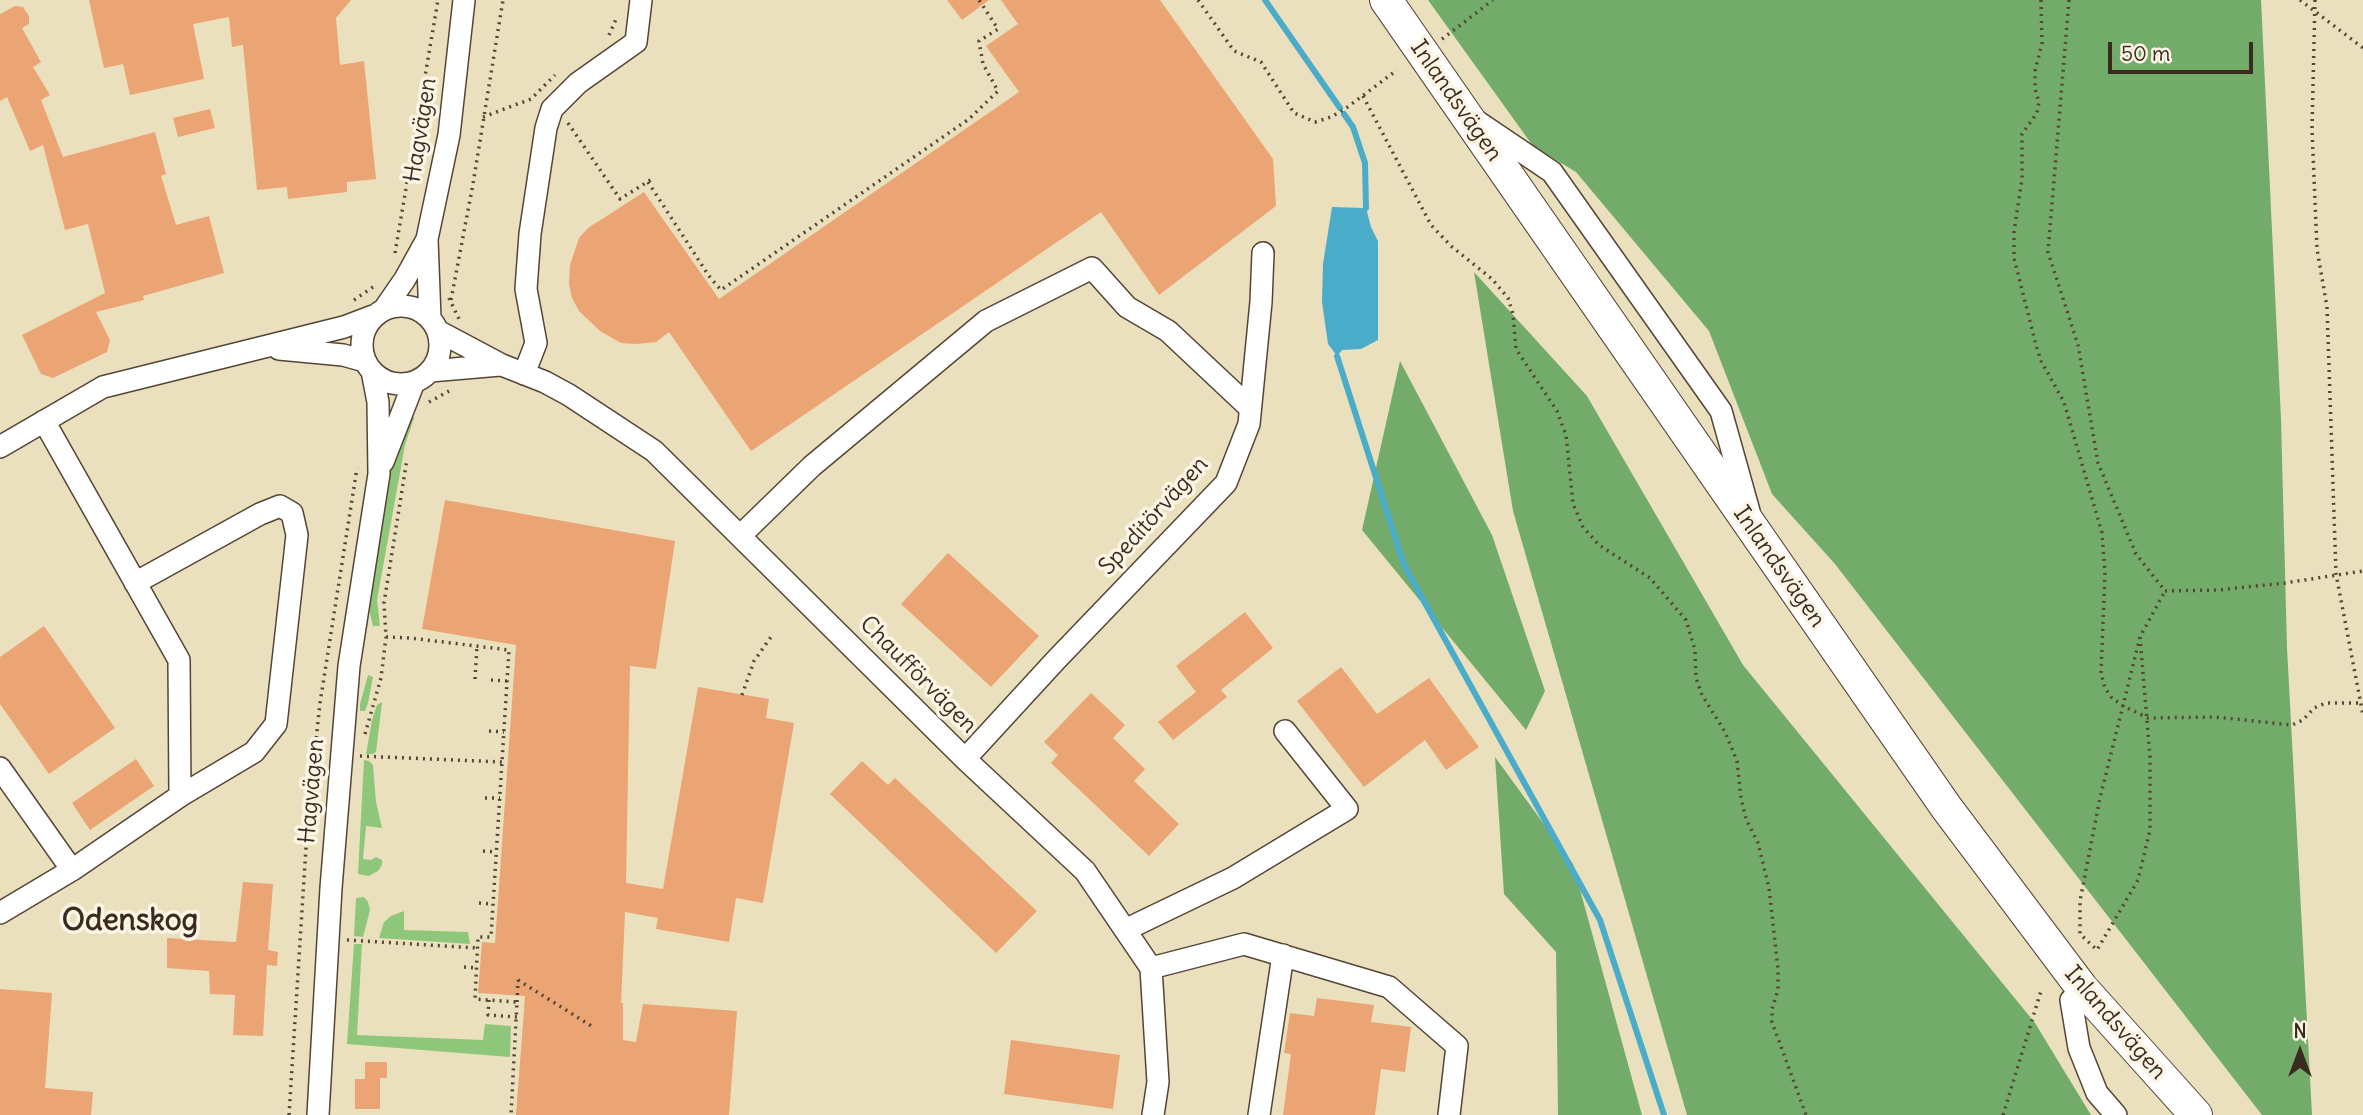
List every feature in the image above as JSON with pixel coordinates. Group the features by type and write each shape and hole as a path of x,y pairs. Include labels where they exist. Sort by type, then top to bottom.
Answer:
{"highway":[{"name":"Inlandsvägen","path":"1367,0 1755,559 1933,822 2071,1000 2169,1115"},
{"name":"Inlandsvägen","path":"1386,0 1946,807 2081,988 2196,1115"}],"street":[{"name":"Hagvägen","path":"434,325 427,239 449,135 464,0"},
{"name":"Hagvägen","path":"462,28 470,0"},
{"path":"524,374 536,344 526,289 534,208 551,111 578,83 636,42 641,0"},
{"name":"Hagvägen","path":"379,312 405,279 427,239"},
{"name":"Speditörvägen","path":"965,759 1226,483 1249,424 1263,253"},
{"path":"740,536 812,466 986,321 1092,268 1127,307 1168,331 1250,408"},
{"path":"0,447 103,387 344,327 399,305 413,306 462,357"},
{"path":"368,366 361,340 365,327 379,312"},
{"path":"263,347 343,355 368,366 380,378 394,384 422,377 440,353 440,338 434,325"},
{"name":"Chaufförvägen","path":"422,377 462,357 502,365 585,404 654,451 965,759 1085,872 1151,968"},
{"name":"Hagvägen","path":"318,1115 332,864 349,666 379,474 378,402 368,366"},
{"name":"Hagvägen","path":"379,474 422,377"},
{"path":"44,422 179,660 180,796"},
{"path":"0,913 72,870 180,796 254,752 276,724 297,535 292,513 280,506 260,514 135,583"},
{"path":"1125,930 1233,878 1347,809 1285,731"},
{"path":"0,768 72,870"},
{"path":"1153,1115 1158,1082 1151,968 1244,944 1389,987 1457,1046 1449,1115"},
{"path":"1259,1115 1283,955"},
{"path":"2071,1000 2079,1048 2096,1093 2116,1115"}],"path":[{"path":"451,300 503,0"},
{"path":"531,99 568,123 620,199 650,181 721,290 969,119 998,90 983,64 979,41 999,29 979,0"},
{"path":"1198,0 1234,51 1261,62 1294,113 1315,122 1345,109 1397,70"},
{"path":"1438,42 1493,0"},
{"path":"2040,0 2042,43 2035,71 2035,89 2039,102 2037,113 2022,134 2022,179 2014,232 2014,258 2041,361 2064,402 2102,533 2105,573 2101,673 2105,688 2112,698 2123,706 2148,718 2215,717 2292,725 2303,720 2314,708 2326,703 2363,703"},
{"path":"2069,0 2048,252 2078,345 2098,463 2136,554 2165,591"},
{"path":"2300,0 2363,48"},
{"path":"2315,0 2312,129 2317,249 2327,307 2336,574 2363,715"},
{"path":"609,35 617,19 618,10"},
{"path":"482,117 531,99 556,75"},
{"path":"1363,96 1432,225 1451,246 1492,279 1507,298 1513,314 1516,349 1557,411 1566,435 1573,504 1583,527 1599,545 1650,578 1686,620 1695,650 1696,678 1702,695 1725,732 1737,761 1746,819 1761,855 1769,888 1778,969 1778,990 1772,1009 1772,1022 1806,1115"},
{"path":"420,407 458,386 465,332 451,300 429,283"},
{"path":"409,450 384,603 386,637 381,678 358,759 502,762"},
{"path":"2165,591 2285,583 2363,571"},
{"path":"2140,637 2148,718 2150,830 2138,880 2097,950 2080,934 2080,901 2100,798 2140,637 2165,591"},
{"path":"386,637 509,650 491,937 478,937 475,999 517,1002"},
{"path":"742,695 754,661 771,637"},
{"path":"475,679 477,646"},
{"path":"491,680 507,681"},
{"path":"489,731 504,732"},
{"path":"485,798 500,798"},
{"path":"482,851 496,852"},
{"path":"479,903 493,904"},
{"path":"347,940 478,948"},
{"path":"464,967 476,968"},
{"path":"511,1115 518,980 593,1027"},
{"path":"2003,1115 2041,991"},
{"path":"489,1000 488,1016 517,1017"}],"green space":[{"path":"1428,0 2261,0 2281,419 2287,648 2312,1115 2262,1115 1835,564 1772,494 1709,331 1576,172 1533,146"},
{"path":"1474,272 1587,396 1743,665 2035,1023 2091,1115 1687,1115 1513,511"},
{"path":"1400,361 1492,535 1545,691 1526,730 1362,530"},
{"path":"410,412 414,418 405,445 377,600 380,626 373,626 369,609 392,465"},
{"path":"368,675 373,677 368,703 365,711 360,711 360,704"},
{"path":"382,702 376,752 366,754 372,720 377,705"},
{"path":"1495,757 1573,864 1642,1115 1558,1115 1556,952 1504,894"},
{"path":"364,760 373,765 376,802 382,828 366,826 363,859 371,860 376,857 382,860 378,871 369,876 358,874"},
{"path":"364,897 370,910 363,937 354,936 356,898"},
{"path":"404,911 404,930 468,932 470,944 379,938 384,922"},
{"path":"354,944 362,944 357,1035 483,1040 485,1024 511,1026 510,1057 347,1044"}],"water":[{"path":"1332,207 1366,208 1378,241 1378,340 1361,349 1342,350 1337,356 1328,344 1322,302 1323,264"}],"building":[{"path":"89,0 351,0 336,18 340,65 364,61 376,179 347,182 347,192 288,199 287,187 257,190 243,45 232,47 229,17 193,24 204,79 130,95 123,64 104,68"},
{"path":"947,0 989,0 962,20"},
{"path":"1001,0 1160,0 1273,159 1276,206 1159,295 1101,212 751,451 669,332 656,342 621,343 600,331 579,311 569,284 570,265 579,238 588,228 644,192 719,299 1019,92 986,46 1018,24"},
{"path":"15,6 23,7 29,16 29,24 22,28 41,62 33,67 50,95 41,100 63,157 155,132 166,174 161,176 176,225 209,216 224,273 143,296 144,300 96,312 110,340 107,352 53,378 41,374 22,335 105,293 88,224 65,230 43,145 30,151 7,97 0,101 0,14"},
{"path":"210,109 215,128 178,137 173,118"},
{"path":"445,500 675,541 656,669 630,666 626,883 663,889 698,687 769,699 766,718 794,723 763,903 736,898 729,942 656,929 658,918 625,912 621,1003 623,1040 636,1042 643,1004 737,1011 729,1115 516,1115 525,996 478,993 482,942 495,943 516,645 422,629"},
{"path":"948,553 1039,636 991,687 901,604"},
{"path":"1245,612 1273,648 1221,690 1227,697 1173,740 1158,722 1196,692 1176,666"},
{"path":"44,626 115,728 49,774 0,704 0,657"},
{"path":"1341,667 1377,714 1429,678 1479,747 1446,770 1425,740 1364,787 1297,701"},
{"path":"1091,693 1125,725 1113,738 1145,769 1134,781 1179,824 1149,856 1051,763 1058,755 1044,742"},
{"path":"136,759 154,786 90,830 72,803"},
{"path":"862,761 888,785 895,778 1037,911 996,953 830,794"},
{"path":"243,882 273,884 268,950 278,952 277,966 267,965 263,1036 233,1035 235,995 210,994 209,971 167,968 167,938 236,942"},
{"path":"0,989 52,993 45,1088 93,1092 91,1115 0,1115"},
{"path":"1317,998 1374,1005 1371,1022 1411,1027 1405,1072 1381,1069 1375,1115 1283,1115 1291,1054 1284,1053 1290,1013 1314,1016"},
{"path":"1011,1040 1120,1055 1113,1109 1004,1094"},
{"path":"365,1062 387,1062 387,1078 380,1078 380,1109 355,1109 355,1079 365,1079"}],"waterway":[{"path":"1265,0 1340,108"},
{"path":"1344,114 1353,127 1365,163 1366,208"},
{"path":"1337,356 1404,565 1600,920 1664,1115"}],"district":[{"name":"Odenskog","path":"130,921"}]}
